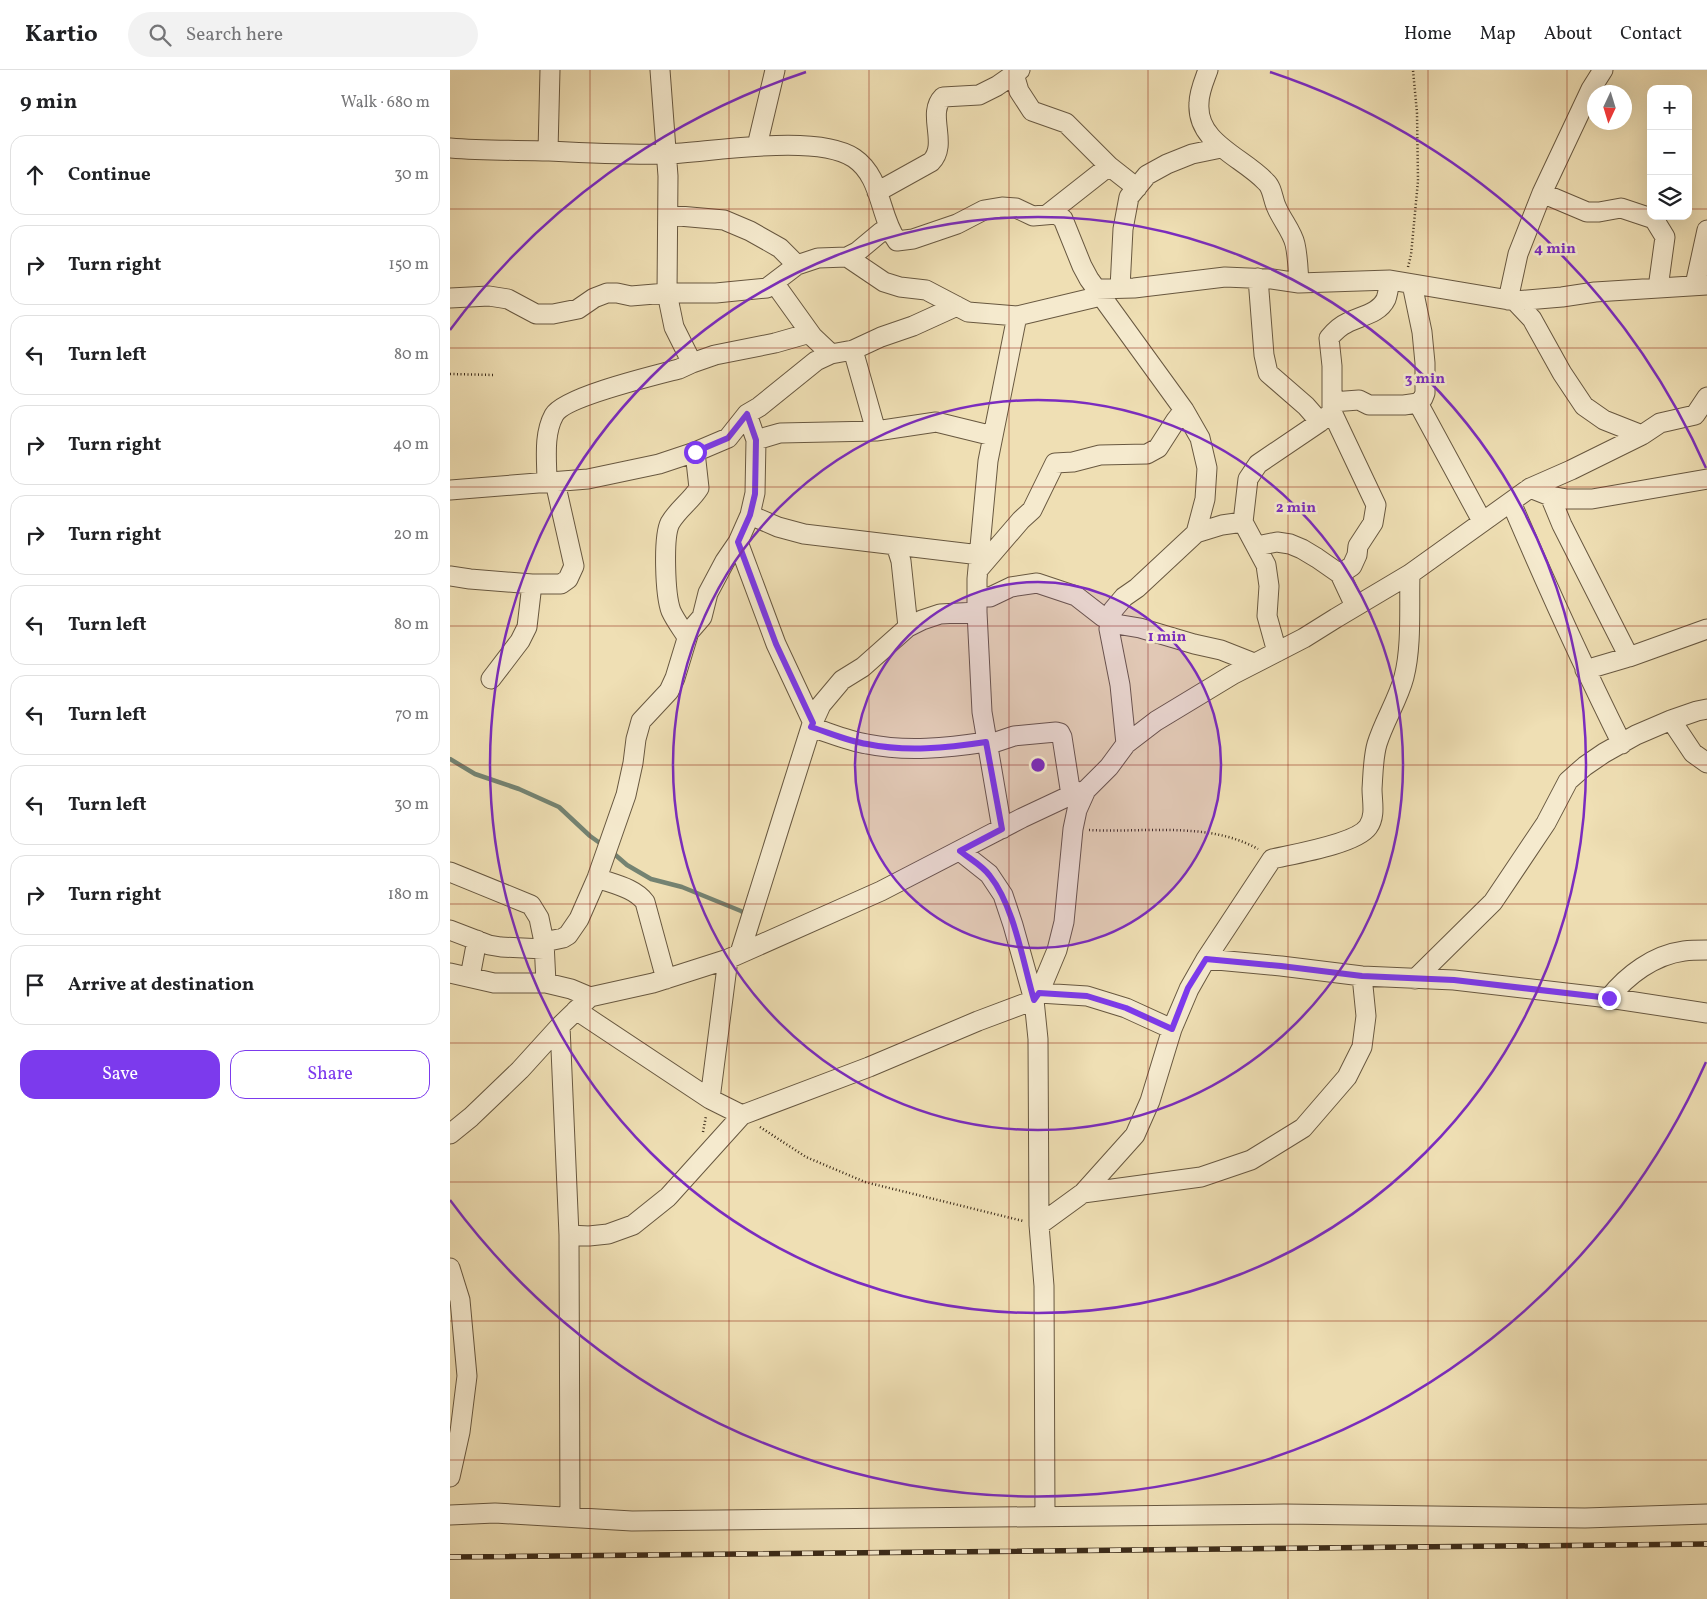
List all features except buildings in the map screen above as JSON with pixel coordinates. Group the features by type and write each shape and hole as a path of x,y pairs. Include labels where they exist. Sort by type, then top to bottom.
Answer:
{"street":[{"path":"548,151 550,70"},
{"path":"660,70 667,154 668,293 674,327 692,363"},
{"path":"757,146 774,70"},
{"path":"1208,70 1201,89 1199,104 1200,120 1206,131 1221,148 1241,161 1268,183 1281,217 1295,243 1299,283"},
{"path":"1511,301 1518,254 1542,193 1591,89 1603,70"},
{"path":"877,192 931,162 936,157 940,145 936,126 937,113 940,100 943,97 979,95 997,86 1017,72 1019,91 1032,111 1066,123 1109,166 1137,188"},
{"path":"450,148 667,154 757,146 806,146 833,150 853,157 864,167 873,181 890,231 898,241 913,239 957,224 984,210 1002,207 1016,208 1033,216 1056,214 1063,219 1082,266 1098,292 1184,410 1200,438 1207,468 1205,499 1196,533"},
{"path":"1120,288 1123,230 1129,197 1147,175 1167,164 1192,154 1221,148"},
{"path":"1048,214 1109,166"},
{"path":"1542,193 1588,212 1621,208 1654,219 1665,237 1658,288"},
{"path":"668,215 724,220 750,231 780,248 797,265"},
{"path":"846,257 884,282 926,290 968,312 1018,316 1098,292 1225,277 1258,278 1299,283 1402,282 1511,301 1595,292 1701,285 1707,230"},
{"path":"450,298 489,296 508,299 536,314 553,314 578,309 594,298 608,294 618,293 631,296 668,293 716,293 767,288 775,284 797,265 818,258 846,257 857,252 881,232 890,231"},
{"path":"1258,278 1264,354 1268,373 1306,406 1328,412"},
{"path":"1277,652 1267,616 1269,586 1266,565 1243,522 1248,479 1258,464 1328,412 1359,400 1368,405 1404,405 1418,403 1423,398 1425,393 1422,332 1402,282"},
{"path":"1340,574 1352,566 1357,555 1358,546 1373,523 1376,506 1328,412 1332,366 1329,338 1345,323 1371,314 1402,282"},
{"path":"775,284 810,333 831,354"},
{"path":"1511,301 1532,319 1562,373 1584,406 1604,420 1642,435"},
{"path":"450,490 588,479 659,464 695,452 728,438 747,414 759,407 816,361 831,354 854,350 957,306"},
{"path":"1002,829 982,712 977,605 988,461 1018,316"},
{"path":"450,576 532,584 561,584 568,579 574,566 551,482 547,434 555,412 577,400 679,369 715,355 774,343 810,333"},
{"path":"854,350 876,431"},
{"path":"1418,403 1482,521"},
{"path":"450,1134 471,1117 520,1070 560,1026 590,997 653,984 734,956 881,890 1078,793 1109,768 1126,744 1156,721 1254,663 1304,638 1410,574 1530,488 1642,435 1660,423 1688,417 1704,409"},
{"path":"979,562 1032,510 1055,463 1073,462 1100,455 1147,454 1158,448 1184,410"},
{"path":"450,930 501,947 544,945 563,938 579,919 597,878 626,795 640,721 669,691 692,628 702,617 708,592 738,542 750,515 755,494 756,440 747,414"},
{"path":"756,440 780,433 876,431 936,422 993,436"},
{"path":"688,637 671,610 665,544 670,524 681,508 689,502 700,488 695,452"},
{"path":"1530,488 1550,496 1567,499 1592,499 1707,478"},
{"path":"1550,496 1562,525 1629,657"},
{"path":"1511,502 1585,670 1622,744"},
{"path":"750,515 778,527 804,534 896,545 979,562"},
{"path":"1126,744 1120,685 1110,621 1113,610 1124,597 1137,588 1196,533 1222,525 1243,522"},
{"path":"738,542 776,644 812,725 867,744 917,749 987,743 1014,736 1060,733 1078,793 1077,810 1073,829 1064,922 1057,950 1036,996"},
{"path":"1257,546 1277,542 1290,544 1302,549 1340,574 1355,606"},
{"path":"896,545 901,561 908,627"},
{"path":"1039,1224 1083,1193 1136,1135 1150,1101 1172,1029 1188,988 1272,859 1341,843 1368,827 1372,817 1372,790 1377,744 1404,676 1409,635 1410,574"},
{"path":"710,1099 734,956 812,725 821,705 842,680 863,667 908,627 940,614 977,605 1011,587 1037,583 1076,596 1110,621 1221,650 1254,663"},
{"path":"491,679 520,641 527,627 532,584"},
{"path":"1585,670 1629,657 1707,629"},
{"path":"1415,979 1493,902 1546,823 1568,781 1604,753 1671,720 1697,710 1707,709"},
{"path":"1671,720 1693,752 1707,763"},
{"path":"960,851 989,874 1003,894 1036,996 1039,1224 1044,1286 1045,1516"},
{"path":"450,872 531,905 539,918 544,945 546,983"},
{"path":"597,878 632,891 642,897 666,979"},
{"path":"470,976 477,940"},
{"path":"1609,998 1620,984 1643,966 1682,951 1707,950"},
{"path":"1206,959 1362,976 1454,980 1609,998 1707,1013"},
{"path":"450,972 494,982 546,983 590,997"},
{"path":"1083,1193 1201,1177 1251,1160 1303,1128 1348,1077 1362,1047 1366,1016 1362,976"},
{"path":"569,1235 589,1236 608,1234 633,1225 668,1197 742,1115 869,1067 1036,996 1087,996 1126,1008 1172,1029"},
{"path":"576,1010 710,1099 742,1115"},
{"path":"560,1026 569,1235 570,1516"},
{"path":"450,1268 460,1300 467,1376 460,1432 451,1468"},
{"path":"450,1515 495,1513 632,1521 1284,1514 1585,1518 1707,1514"}],"path":[{"path":"1402,282 1411,255 1418,181 1417,113 1413,70"},
{"path":"450,374 495,376"},
{"path":"1073,829 1116,832 1189,831 1218,835 1241,840 1272,859"},
{"path":"742,1115 806,1157 865,1182 1039,1224"}],"waterway":[{"path":"450,759 475,774 519,789 559,807 590,836 604,846"},
{"path":"612,852 627,865 651,879 682,887 745,914"}],"railway":[{"path":"450,1557 1707,1544"}],"route":[{"path":"695,452 728,438 747,414 756,440 755,494 750,515 738,542 776,644 813,723 811,727 867,744 917,749 986,742 1002,829 960,851 989,874 1003,894 1034,1000 1039,993 1087,996 1126,1008 1172,1029 1188,988 1206,959 1362,976 1454,980 1609,998"}]}
